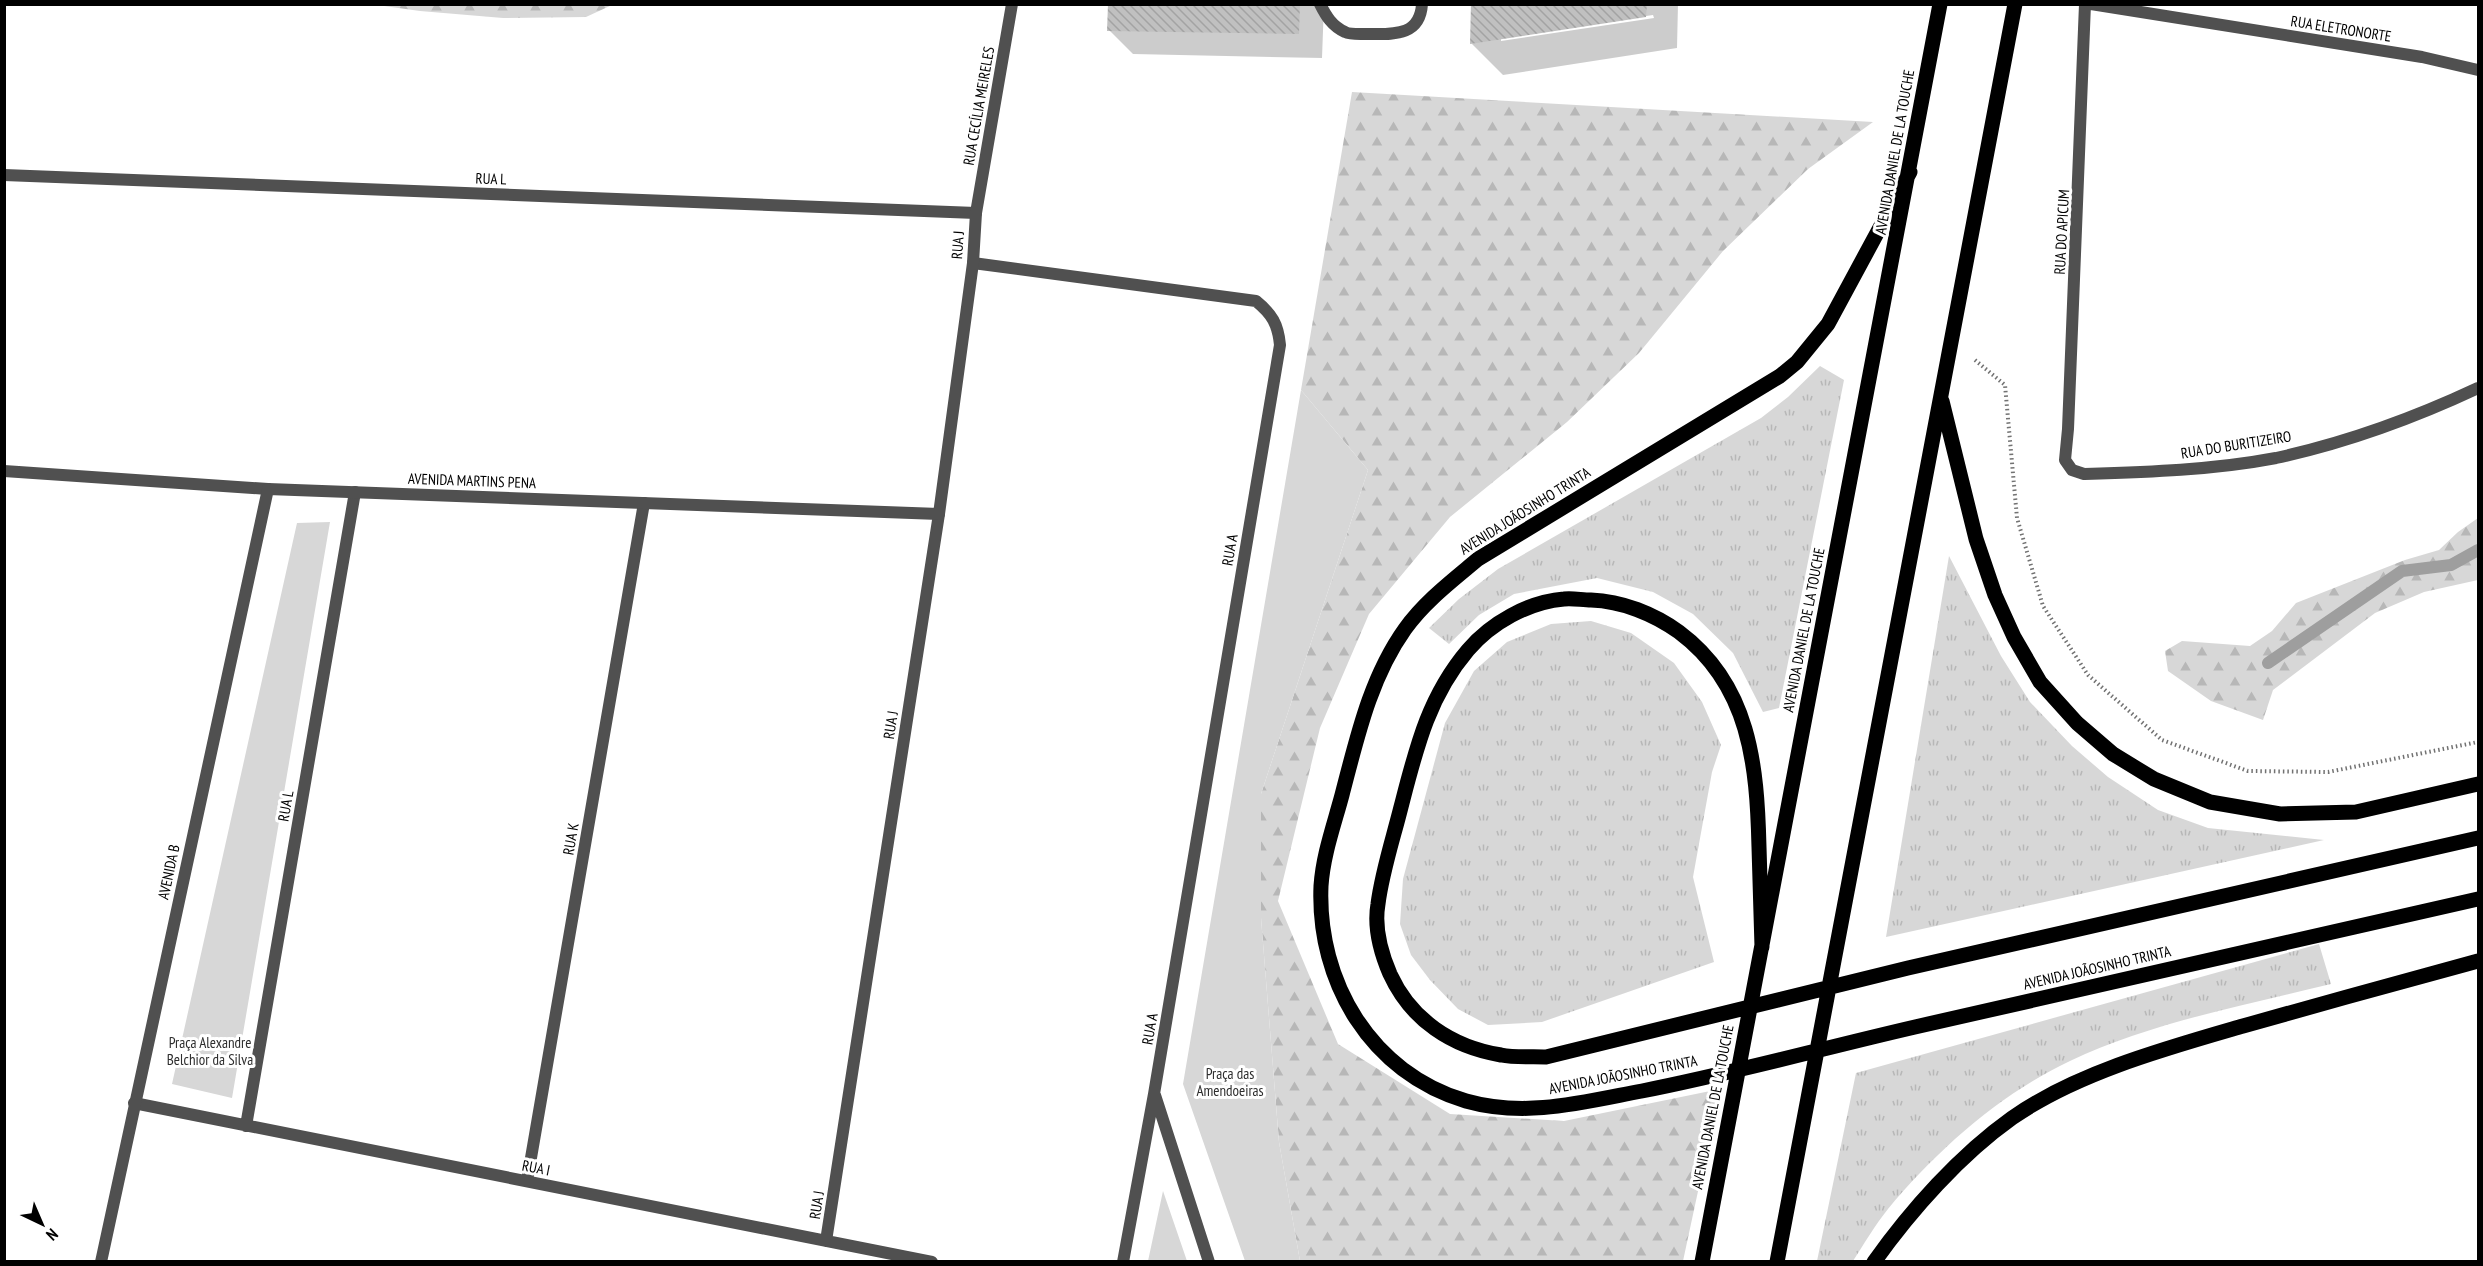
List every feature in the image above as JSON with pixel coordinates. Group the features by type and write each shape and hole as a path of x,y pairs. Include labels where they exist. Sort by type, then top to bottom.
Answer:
{"main road":[{"name":"AVENIDA DANIEL DE LA TOUCHE","path":"1702,1262 1940,4"},
{"path":"1777,1262 2015,4"},
{"name":"AVENIDA JOÃOSINHO TRINTA","path":"1910,172 1828,324 1797,362 1780,376 1478,559 1442,590 1406,628 1366,706 1322,867 1322,932 1336,980 1356,1022 1387,1056 1424,1082 1467,1101 1515,1109 1547,1109 1687,1082 2478,899"},
{"path":"1941,397 1976,539 1995,596 2014,637 2040,682 2077,723 2113,754 2154,779 2210,802 2280,814 2356,812 2478,784"},
{"path":"1762,947 1758,798 1753,758 1743,723 1730,691 1713,666 1692,642 1666,623 1638,609 1600,600 1563,599 1528,607 1499,622 1469,648 1433,700 1413,763 1377,906 1378,933 1384,959 1395,986 1414,1013 1440,1034 1467,1047 1503,1056 1546,1057 1908,968 2478,838"},
{"path":"1874,1262 1928,1194 1966,1157 2012,1118 2060,1091 2146,1054 2478,961"}],"street":[{"name":"RUA CECÍLIA MEIRELES","path":"976,213 1012,4"},
{"path":"1320,4 1330,22 1346,33 1397,34 1412,28 1422,14 1422,4"},
{"name":"RUA DO APICUM","path":"2065,460 2085,4"},
{"name":"RUA ELETRONORTE","path":"2091,4 2422,57 2478,70"},
{"name":"RUA L","path":"4,175 976,213"},
{"name":"RUA J","path":"826,1241 939,514 973,263 976,213"},
{"name":"RUA A","path":"973,263 1256,301 1269,311 1278,326 1280,345 1154,1094 1123,1262"},
{"name":"RUA DO BURITIZEIRO","path":"2065,460 2072,470 2084,474 2163,471 2275,458 2348,439 2396,423 2478,388"},
{"name":"AVENIDA MARTINS PENA","path":"4,471 268,489 939,514"},
{"name":"AVENIDA B","path":"101,1262 268,489"},
{"name":"RUA L","path":"246,1126 355,492"},
{"name":"RUA K","path":"527,1181 644,503"},
{"name":"RUA A","path":"1154,1094 1209,1262"},
{"name":"RUA I","path":"134,1103 932,1262"}],"path":[{"path":"1952,340 2005,385 2017,518 2043,606 2088,675 2162,740 2248,771 2305,772 2328,772 2478,742"}],"green space":[{"path":"612,4 586,17 503,18 377,5"},
{"path":"1352,92 1873,122 1808,169 1723,251 1639,353 1567,422 1450,517 1369,614 1320,728 1278,901 1338,1044 1450,1114 1564,1121 1720,1089 1683,1261 1300,1261 1279,1142 1261,918 1261,794 1368,470 1301,390"},
{"path":"1820,366 1844,380 1779,708 1763,712 1733,653 1693,614 1653,592 1597,578 1514,594 1479,615 1449,644 1429,628 1459,599 1498,569 1761,418 1788,397"},
{"name":"Praça das Amendoeiras","path":"1301,390 1368,470 1261,794 1261,918 1279,1142 1300,1261 1245,1261 1183,1084"},
{"path":"2478,518 2478,580 2424,592 2375,613 2273,690 2263,720 2211,701 2168,671 2165,651 2182,641 2250,646 2272,631 2296,603 2405,560 2439,550 2458,532"},
{"name":"Praça Alexandre Belchior da Silva","path":"330,522 232,1098 172,1084 297,523"},
{"path":"1949,556 2001,656 2030,702 2072,746 2108,777 2158,810 2208,828 2324,840 1886,937"},
{"path":"1591,621 1631,633 1674,663 1702,702 1721,745 1712,772 1693,877 1714,962 1542,1022 1488,1025 1458,1009 1430,980 1411,955 1400,924 1403,879 1445,723 1474,671 1507,642 1551,624"},
{"path":"2319,944 2331,984 2165,1025 2101,1048 2044,1074 1971,1125 1927,1166 1883,1215 1853,1261 1817,1261 1856,1073"},
{"path":"1163,1191 1187,1261 1148,1261"}],"building":[{"path":"1108,4 1300,4 1299,34 1107,31"},
{"path":"1471,4 1647,4 1646,17 1470,44"}],"waterway":[{"path":"2268,663 2402,571 2451,565 2478,550"}]}
